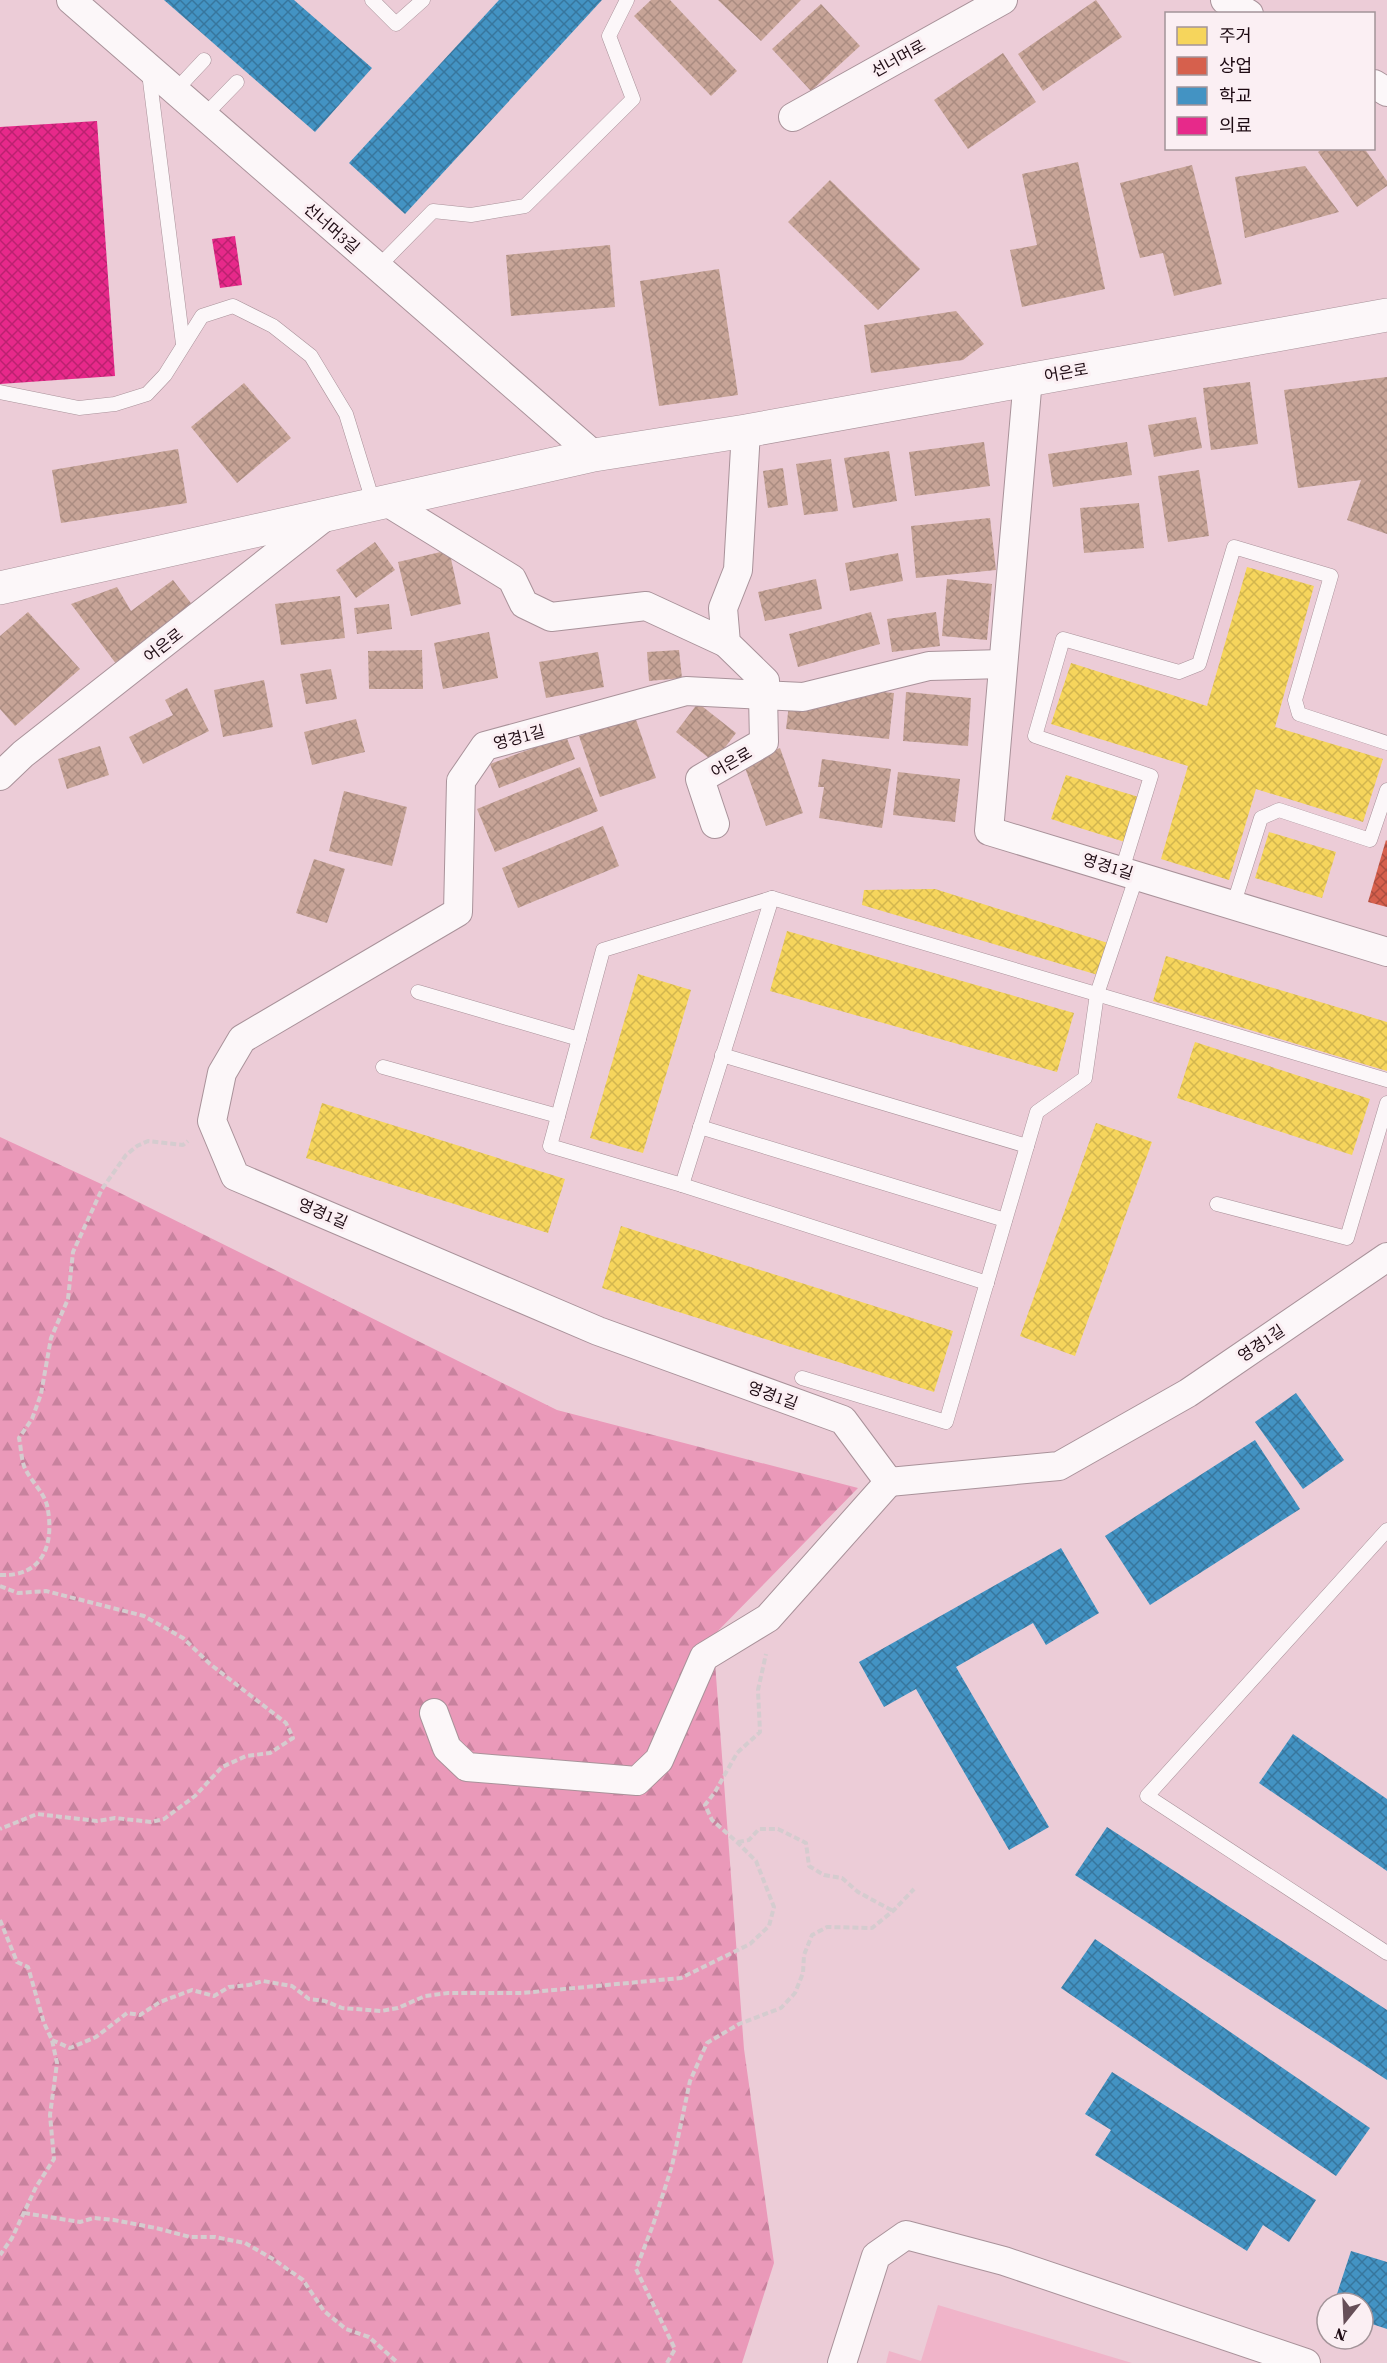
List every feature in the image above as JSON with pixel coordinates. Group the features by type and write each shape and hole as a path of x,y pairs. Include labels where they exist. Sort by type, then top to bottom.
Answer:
{"street":[{"name":"선너머3길","path":"72,0 594,455"},
{"name":"선너머로","path":"793,117 1003,0"},
{"path":"1225,0 1246,12"},
{"name":"어은로","path":"0,588 594,455 746,431 1028,378 1387,315"},
{"name":"영경1길","path":"1028,378 989,831 1387,952"},
{"path":"726,643 723,608 738,570 746,431"},
{"name":"어은로","path":"380,503 512,579 524,604 551,617 646,606 726,643 765,681 764,742 700,779 715,824"},
{"name":"어은로","path":"0,776 23,754 327,515"},
{"name":"영경1길","path":"1003,664 929,666 803,697 686,691 485,746 461,781 458,912 242,1039 222,1073 212,1121 235,1176 598,1331 843,1420 889,1482 1059,1466 1188,1393 1387,1257"},
{"path":"434,1713 447,1748 467,1767 637,1781 659,1760 704,1657 768,1618 889,1482"},
{"path":"842,2363 876,2256 906,2235 1004,2261 1306,2363"}],"lane":[{"path":"372,0 396,24 423,0"},
{"path":"378,267 433,211 471,215 525,206 633,99 609,36 627,0"},
{"path":"175,91 204,60"},
{"path":"149,67 183,344"},
{"path":"204,116 237,82"},
{"path":"0,392 79,408 115,404 147,394 165,375 202,316 233,306 273,326 311,356 346,414 380,503"},
{"path":"802,1378 946,1422 1037,1112 1085,1078 1097,994 1130,873 1151,776 1035,736 1063,639 1179,672 1199,664 1234,547 1331,576 1295,700 1299,714 1387,743"},
{"path":"1233,906 1260,818 1279,810 1371,840 1387,790"},
{"path":"682,1185 772,898"},
{"path":"987,1283 682,1185 550,1146 603,950 772,898 1387,1080"},
{"path":"418,992 579,1039"},
{"path":"723,1055 1027,1146"},
{"path":"383,1066 558,1116"},
{"path":"1217,1204 1347,1238 1387,1103"},
{"path":"700,1127 1005,1220"},
{"path":"1387,1530 1147,1796 1387,1953"}],"path":[{"path":"0,1575 26,1571 40,1561 50,1540 46,1503 23,1465 19,1438 32,1419 41,1394 51,1338 68,1299 73,1252 89,1214 102,1189 126,1155 137,1146 148,1141 183,1145 212,1121"},
{"path":"0,1586 18,1593 46,1590 144,1616 183,1638 210,1664 286,1723 293,1738 270,1753 246,1756 222,1767 195,1796 164,1819 151,1822 115,1818 97,1821 37,1814 0,1829"},
{"path":"52,2040 70,2048 96,2037 127,2013 140,2015 160,2002 192,1990 214,1995 230,1986 262,1982 292,1986 309,1999 325,2001 342,2008 381,2011 398,2008 425,1996 447,1993 522,1993 681,1978 750,1944 769,1926 774,1907 756,1861 712,1820 705,1805 737,1754 760,1732 758,1689 767,1649 768,1618"},
{"path":"737,1842 749,1840 759,1829 778,1829 806,1843 809,1866 824,1875 842,1878 858,1892 893,1911"},
{"path":"667,2363 675,2349 636,2269 654,2225 672,2166 690,2080 707,2043 739,2024 781,2008 795,1993 803,1973 804,1955 812,1935 827,1928 872,1928 893,1911 914,1889"},
{"path":"0,1920 17,1962 28,1967 44,2023 52,2040 57,2063 51,2115 54,2159 36,2187 12,2238 0,2255"},
{"path":"24,2213 80,2222 94,2218 114,2220 156,2228 190,2238 215,2237 245,2243 303,2280 324,2311 346,2329 369,2337 398,2363"}],"green space":[{"path":"0,1137 112,1189 557,1410 858,1488 713,1636 744,2049 774,2263 742,2363 0,2363"}],"shaded area":[{"path":"938,2305 1132,2363 886,2363 889,2351 921,2361"}],"building: 주거":[{"path":"1247,567 1314,586 1275,727 1383,759 1363,822 1256,789 1229,880 1161,859 1188,766 1051,724 1071,663 1207,706"},
{"path":"1066,775 1142,798 1128,843 1051,819"},
{"path":"1269,832 1336,852 1322,898 1255,878"},
{"path":"935,889 1108,943 1098,975 862,905 864,890"},
{"path":"787,931 1074,1013 1057,1072 770,991"},
{"path":"1166,956 1387,1022 1387,1071 1153,1001"},
{"path":"638,974 691,990 643,1153 590,1138"},
{"path":"1195,1042 1370,1099 1352,1155 1177,1098"},
{"path":"322,1103 565,1179 548,1233 306,1158"},
{"path":"1096,1123 1152,1142 1075,1356 1020,1336"},
{"path":"621,1226 953,1331 934,1392 602,1288"}],"building: 상업":[{"path":"1387,841 1387,907 1368,902"}],"building: 학교":[{"path":"164,0 294,0 372,68 315,132"},
{"path":"499,0 602,0 405,214 349,163"},
{"path":"1296,1393 1344,1460 1303,1489 1255,1422"},
{"path":"1255,1440 1300,1509 1150,1605 1105,1536"},
{"path":"1061,1548 1099,1613 1046,1645 1033,1623 956,1667 1049,1827 1009,1850 916,1689 884,1707 859,1662"},
{"path":"1293,1734 1387,1799 1387,1871 1259,1783"},
{"path":"1107,1827 1387,2010 1387,2080 1075,1875"},
{"path":"1095,1939 1370,2128 1336,2176 1061,1988"},
{"path":"1112,2072 1316,2200 1289,2242 1263,2225 1247,2251 1095,2155 1111,2130 1085,2114"},
{"path":"1351,2251 1387,2262 1387,2329 1375,2325 1375,2291 1338,2291"}],"building: 의료":[{"path":"97,121 115,376 0,384 0,127"},
{"path":"235,236 242,285 220,288 212,239"}],"building: 기타":[{"path":"651,0 670,0 737,71 711,96 634,16"},
{"path":"718,0 801,0 761,41"},
{"path":"1096,0 1122,37 1043,91 1018,54"},
{"path":"821,4 860,46 811,91 772,49"},
{"path":"1003,53 1036,102 968,149 934,100"},
{"path":"1320,150 1365,150 1387,181 1387,186 1357,207 1318,152"},
{"path":"1078,162 1105,289 1022,307 1010,250 1037,245 1022,174"},
{"path":"1192,165 1222,284 1174,296 1163,253 1140,258 1120,183"},
{"path":"1305,166 1339,212 1245,238 1235,177"},
{"path":"830,180 920,269 878,310 788,222"},
{"path":"610,245 615,307 511,316 506,255"},
{"path":"719,269 738,395 659,406 640,281"},
{"path":"956,311 984,344 963,360 871,373 864,325"},
{"path":"1387,377 1387,534 1347,520 1361,480 1298,488 1284,390"},
{"path":"1250,382 1258,444 1211,450 1203,388"},
{"path":"244,383 291,438 237,483 191,427"},
{"path":"1196,417 1202,448 1154,457 1148,425"},
{"path":"984,442 990,486 915,496 909,452"},
{"path":"1127,442 1132,475 1053,487 1048,454"},
{"path":"178,449 187,503 61,523 52,470"},
{"path":"889,451 897,501 853,508 844,458"},
{"path":"831,459 838,511 804,515 796,464"},
{"path":"783,468 788,505 768,508 763,471"},
{"path":"1199,470 1209,536 1168,542 1158,476"},
{"path":"1139,503 1144,548 1084,553 1080,508"},
{"path":"990,518 996,570 916,578 911,526"},
{"path":"375,542 395,570 356,598 336,570"},
{"path":"449,550 461,604 411,616 398,562"},
{"path":"898,553 903,581 850,591 845,563"},
{"path":"816,579 822,609 765,621 758,592"},
{"path":"947,579 992,584 987,640 942,636"},
{"path":"173,580 197,611 120,669 71,604 117,587 131,611"},
{"path":"340,596 345,638 281,645 275,604"},
{"path":"389,604 392,629 357,634 354,608"},
{"path":"28,612 80,669 15,726 0,709 0,636"},
{"path":"871,612 880,644 798,667 789,634"},
{"path":"936,612 940,646 892,652 887,619"},
{"path":"489,632 498,678 443,689 434,643"},
{"path":"422,650 423,689 369,689 368,651"},
{"path":"679,650 682,678 649,681 647,652"},
{"path":"598,652 604,687 546,698 539,662"},
{"path":"331,669 337,699 306,704 300,674"},
{"path":"264,680 273,727 223,737 214,690"},
{"path":"187,688 209,731 143,764 129,737 173,715 165,700"},
{"path":"841,688 894,693 889,739 786,729 790,697"},
{"path":"906,692 971,698 968,746 903,741"},
{"path":"698,703 736,733 714,762 676,732"},
{"path":"635,717 656,778 600,797 579,736"},
{"path":"356,719 365,752 312,765 304,732"},
{"path":"566,736 575,759 499,788 490,764"},
{"path":"100,746 109,775 67,789 58,759"},
{"path":"780,748 803,813 766,826 743,762"},
{"path":"822,759 891,769 882,828 819,818 824,787 818,787"},
{"path":"580,767 598,811 495,852 477,809"},
{"path":"898,772 960,779 955,822 893,815"},
{"path":"344,791 407,807 392,866 329,851"},
{"path":"603,826 619,866 518,908 502,868"},
{"path":"314,859 345,869 327,923 296,913"}]}
